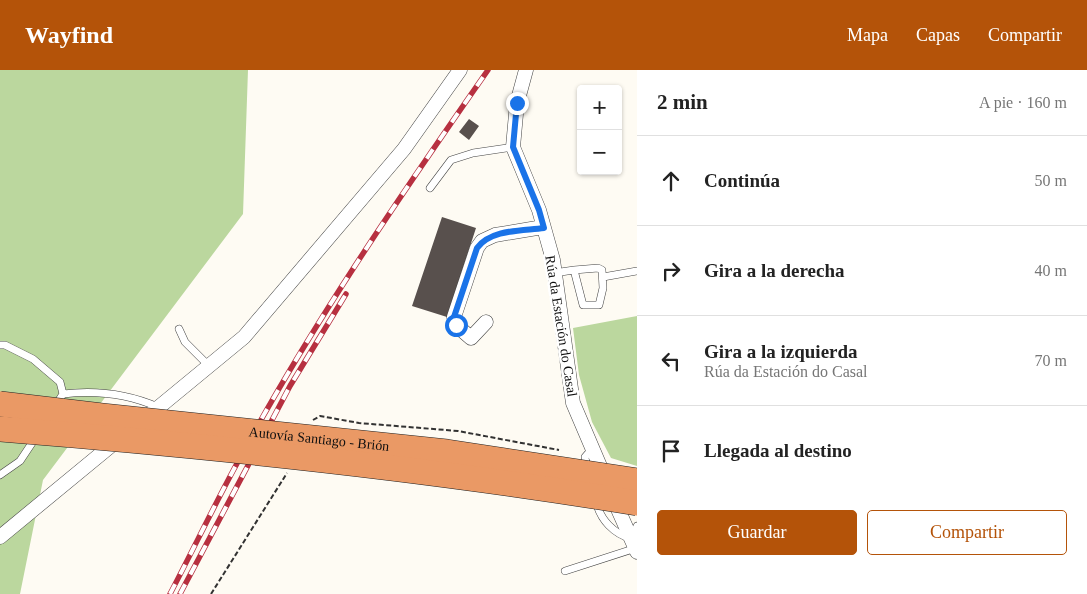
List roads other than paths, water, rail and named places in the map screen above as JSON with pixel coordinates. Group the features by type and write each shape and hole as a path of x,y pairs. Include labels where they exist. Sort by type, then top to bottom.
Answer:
{"highway":[{"name":"Autovía Santiago - Brión","path":"0,404 447,452 637,481"},
{"name":"Autovía Santiago - Brión","path":"0,429 98,437 434,472 637,503"}],"street":[{"path":"0,537 158,407 206,362 244,337 307,265 404,148 460,70"},
{"name":"Rúa da Estación do Casal","path":"526,70 517,103 513,147 539,210 544,228 554,273 573,403 611,493 635,541"},
{"path":"486,322 471,338 456,325 454,317 477,248 489,237 544,228"}],"lane":[{"path":"430,188 451,160 473,153 513,147"},
{"path":"554,273 574,270 598,268 602,270 603,277 599,305 583,305 574,270"},
{"path":"603,277 637,271"},
{"path":"179,329 185,342 206,362"},
{"path":"0,345 5,345 33,359 60,382 63,394 49,416"},
{"path":"63,394 86,391 135,397 158,407"},
{"path":"0,475 20,461 45,424"},
{"path":"592,449 585,457 598,509 609,527 622,536 635,541"},
{"path":"565,572 635,541"}],"railway":[{"path":"170,594 234,469 292,366 388,216 488,70"},
{"path":"180,594 290,386 346,294"}]}
